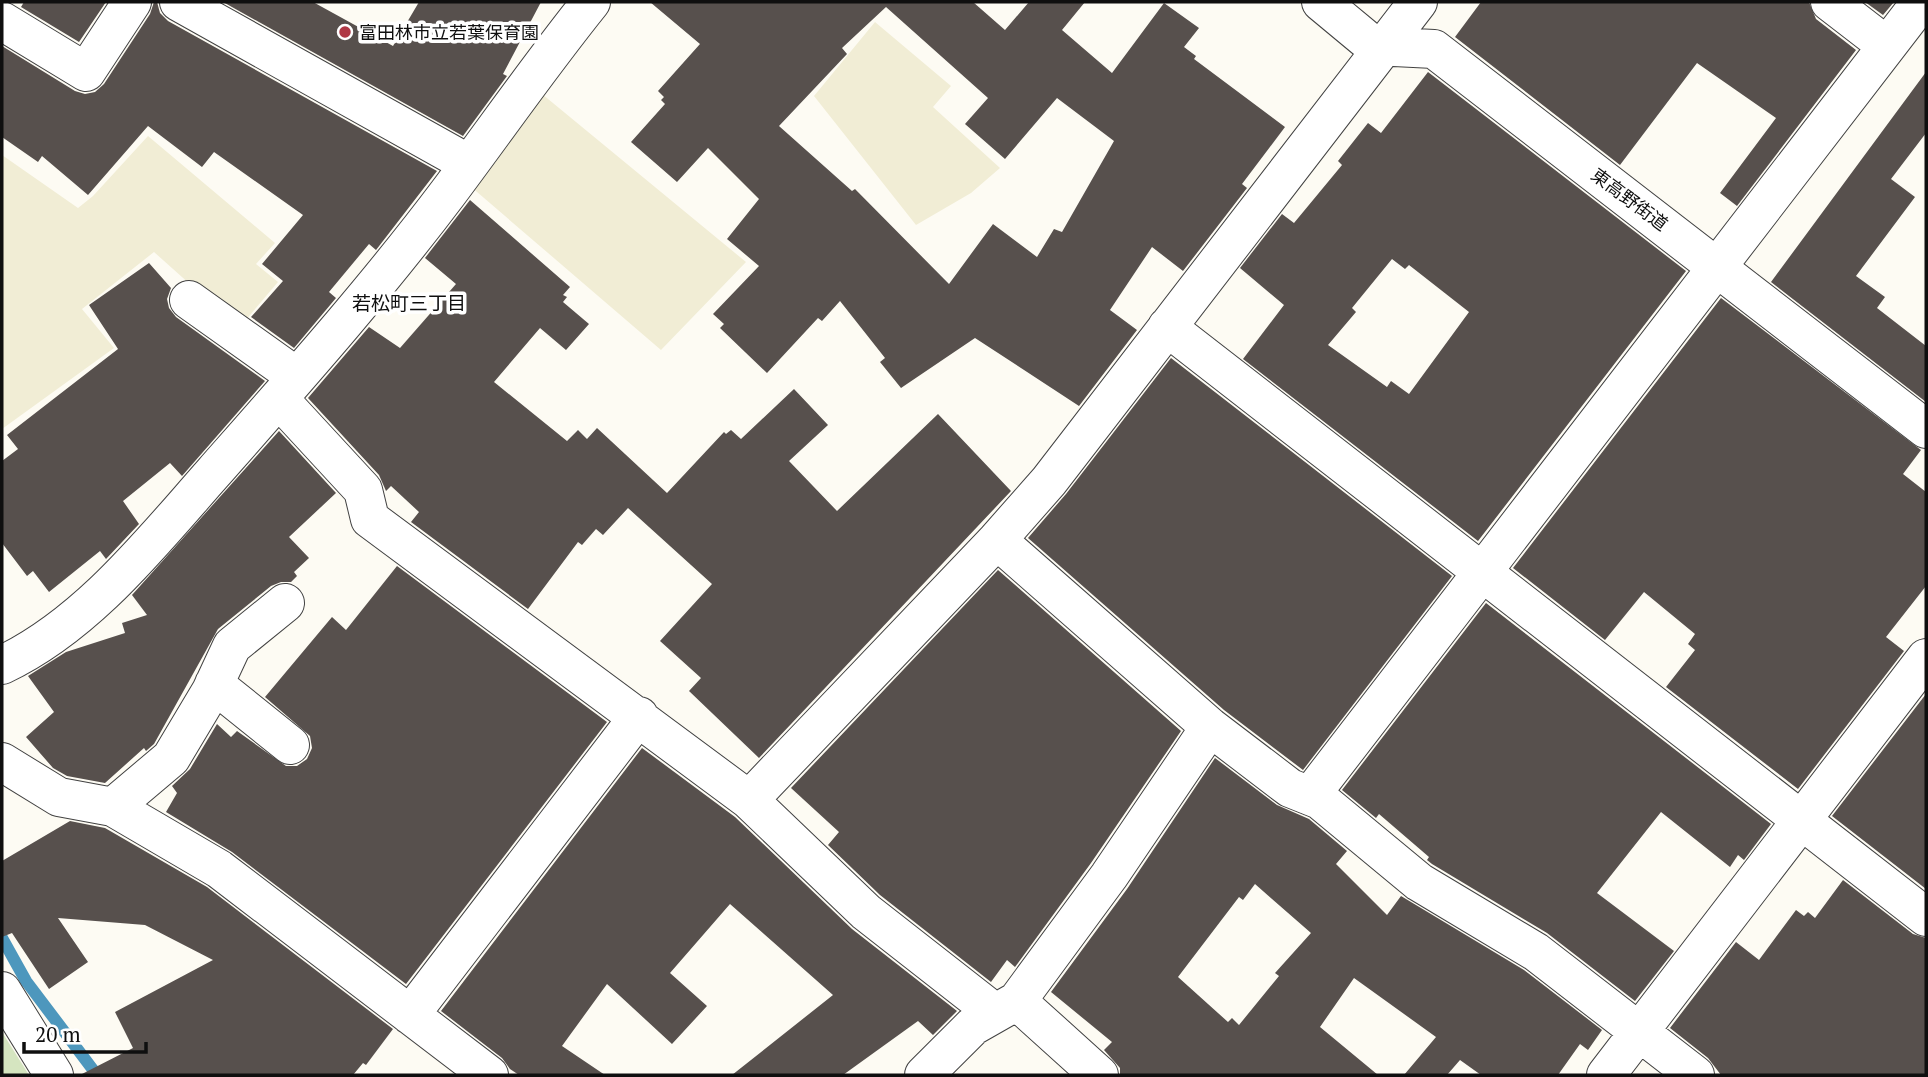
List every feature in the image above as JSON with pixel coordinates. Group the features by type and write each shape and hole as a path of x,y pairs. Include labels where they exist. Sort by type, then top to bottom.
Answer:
{"street":[{"path":"2,21 86,72 132,2"},
{"path":"179,2 469,164"},
{"path":"2,664 73,619 130,567 288,388 469,164 530,78 591,2"},
{"name":"東高野街道","path":"1321,2 1374,46 1434,49 1926,429"},
{"path":"749,800 997,540 1049,481 1418,2"},
{"path":"1830,2 1887,46"},
{"path":"1310,796 1921,2"},
{"path":"189,300 288,388 363,490 370,519 749,800 866,912 1006,1007 1099,1075"},
{"path":"1167,327 1926,916"},
{"path":"997,540 1210,727 1290,788 1320,800 1419,882 1536,952 1695,1075"},
{"path":"113,807 171,758 214,684 232,646 285,603"},
{"path":"1606,1075 1800,819 1926,659"},
{"path":"214,684 290,745"},
{"path":"410,1015 639,716"},
{"path":"924,1075 973,1026 1006,1007 1109,876 1210,727"},
{"path":"2,762 59,797"},
{"path":"2,795 25,803 59,797 113,807 219,869 489,1075"},
{"path":"2,991 54,1075"}],"shaded area":[{"path":"875,22 951,86 933,107 1000,168 971,193 916,225 814,96"},
{"path":"542,94 746,262 661,350 470,186"},
{"path":"148,136 275,243 256,264 278,282 239,328 154,252 82,309 114,348 2,429 2,155 78,208 93,196"}],"green space":[{"path":"2,1032 29,1075 2,1075"}],"building":[{"path":"24,2 106,2 79,42 21,7"},
{"path":"154,2 157,2 160,13 168,21 437,171 376,250 369,244 329,292 336,298 294,348 251,317 283,281 262,264 303,215 214,152 202,167 148,126 88,195 42,156 38,162 2,137 2,46 75,91 85,94 95,92 104,84 150,14"},
{"path":"223,2 313,2 393,46 419,2 541,2 503,74 507,76 463,136"},
{"path":"650,2 973,2 1005,30 1029,2 1085,2 1062,30 1112,73 1164,3 1199,28 1184,47 1196,56 1194,59 1285,127 1242,184 1247,188 1183,271 1152,247 1110,310 1137,330 1079,406 975,338 901,388 880,362 885,358 840,301 822,321 818,318 767,373 720,328 724,324 713,314 759,266 727,239 759,199 708,148 677,182 631,142 665,104 661,100 664,97 658,91 700,44","holes":["886,7 988,98 965,124 1005,159 1057,98 1114,141 1062,232 1054,229 1037,257 993,224 949,284 855,189 852,191 779,126 847,54 842,48"]},
{"path":"1481,2 1809,2 1816,19 1856,50 1737,206 1720,193 1776,118 1697,63 1620,165 1455,37"},
{"path":"1865,2 1894,2 1883,15"},
{"path":"1428,72 1686,271 1478,541 1243,359 1284,305 1240,268 1282,214 1294,223 1342,165 1338,161 1368,123 1381,133","holes":["1392,259 1405,269 1409,265 1469,312 1409,394 1391,381 1387,387 1328,345 1356,312 1352,308"]},
{"path":"1926,72 1926,133 1891,179 1915,197 1856,276 1885,297 1877,308 1926,346 1926,402 1771,282"},
{"path":"470,200 570,287 563,295 567,297 563,302 589,324 566,350 540,328 494,382 567,441 578,430 587,439 597,428 667,493 724,432 726,434 731,430 741,439 794,389 828,425 789,461 837,511 938,414 1011,491 759,758 689,691 701,678 660,641 712,584 628,508 603,535 596,529 582,545 578,542 528,609 411,522 419,512 391,486 386,491 379,475 308,398 369,327 400,348 456,284 425,258"},
{"path":"149,263 171,288 167,299 169,308 176,317 265,381 182,476 170,463 123,501 139,524 106,559 100,551 49,592 33,571 27,576 2,543 2,461 18,449 7,435 118,349 89,305"},
{"path":"1721,298 1921,450 1903,474 1926,492 1926,586 1886,637 1904,651 1798,789 1666,687 1695,650 1688,644 1695,634 1644,592 1605,640 1513,568"},
{"path":"1171,358 1452,576 1303,770 1224,710 1028,538 1066,494"},
{"path":"279,431 336,493 289,537 309,558 294,572 297,576 291,582 271,586 218,629 154,744 146,751 144,748 105,783 67,776 53,768 26,737 54,712 28,676 66,652 125,633 122,623 147,615 132,595"},
{"path":"397,566 607,722 406,984 232,852 166,812 177,793 172,786 190,769 217,724 231,737 237,731 286,766 297,766 307,759 312,748 310,736 265,697 332,617 346,630"},
{"path":"998,570 1181,731 1091,863 1015,967 1007,960 991,982 880,895 828,845 839,832 791,788"},
{"path":"1486,603 1771,824 1744,860 1738,855 1730,867 1661,812 1597,893 1674,951 1635,1001 1547,933 1432,864 1427,860 1429,857 1379,814 1376,818 1342,790"},
{"path":"1926,694 1926,889 1832,816"},
{"path":"642,748 735,817 852,929 957,1011 933,1035 918,1021 843,1075 732,1075 833,995 730,904 670,973 707,1006 672,1044 607,984 562,1046 605,1075 519,1075 510,1069 502,1058 441,1011"},
{"path":"1215,758 1277,805 1309,819 1347,851 1336,864 1387,915 1401,896 1524,970 1602,1030 1588,1050 1580,1044 1558,1075 1481,1075 1460,1060 1447,1075 1404,1075 1436,1037 1354,978 1320,1027 1378,1075 1120,1075 1120,1068 1104,1050 1112,1042 1051,992 1127,889","holes":["1255,884 1311,933 1275,973 1279,976 1239,1025 1232,1018 1228,1022 1178,977 1239,897 1243,900"]},
{"path":"70,821 105,828 207,887 393,1029 366,1065 363,1063 353,1075 80,1075 133,1048 115,1012 213,960 145,925 58,918 88,962 49,989 12,933 2,937 2,861"},
{"path":"1843,880 1913,934 1926,938 1926,1075 1721,1075 1708,1058 1670,1028 1736,942 1759,960 1796,910 1804,916 1808,912 1815,918"}],"waterway":[{"path":"2,938 26,981 97,1075"}],"place":[{"name":"富田林市立若葉保育園","path":"345,32"}],"district":[{"name":"若松町三丁目","path":"409,302"}]}
